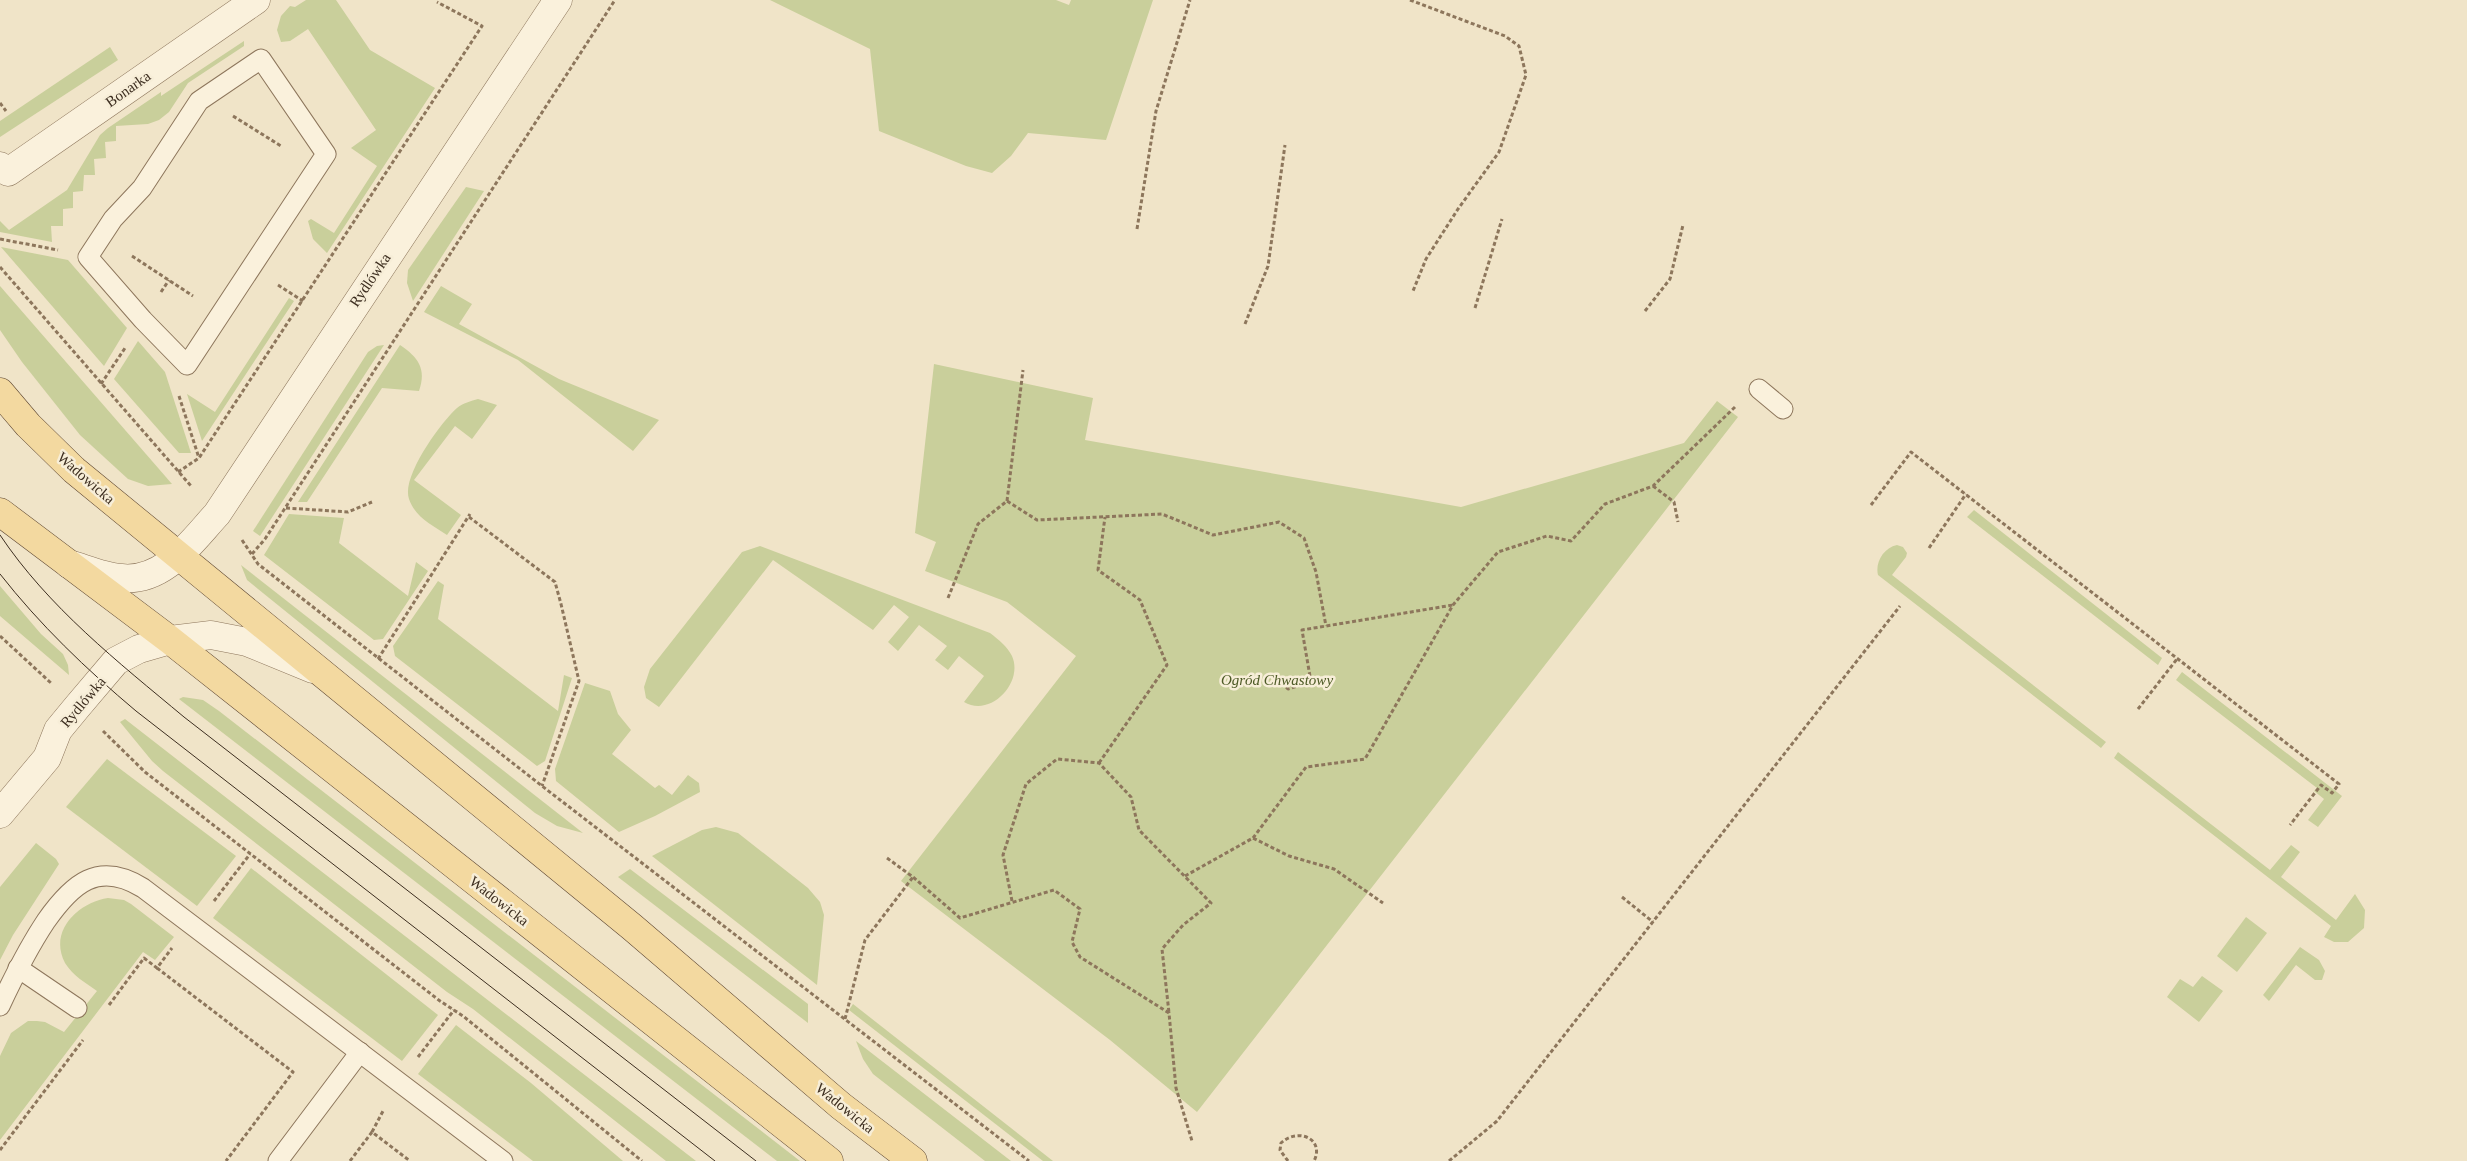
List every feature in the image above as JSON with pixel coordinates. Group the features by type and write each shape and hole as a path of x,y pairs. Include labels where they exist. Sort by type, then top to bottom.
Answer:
{"main road":[{"name":"Wadowicka","path":"0,392 28,425 74,470 632,927 842,1106 913,1161"},
{"name":"Wadowicka","path":"0,512 65,563 170,640 829,1161"}],"street":[{"name":"Bonarka","path":"0,166 8,172 256,0"},
{"name":"Rydlówka","path":"178,556 217,514 558,0"},
{"name":"Wadowicka","path":"65,563 122,579 155,573 178,556"},
{"name":"Wadowicka","path":"170,640 211,635 247,642 316,670"},
{"name":"Rydlówka","path":"0,814 47,758 58,730 116,661 140,649 170,640"}],"lane":[{"path":"261,59 326,154 187,365 143,320 88,257 113,218 142,188 199,101 261,59"},
{"path":"1759,389 1783,409"},
{"path":"0,1006 18,968 60,901 78,884 99,876 122,877 133,881 193,925 503,1161"},
{"path":"18,968 77,1008"},
{"path":"278,1161 360,1052"}],"path":[{"path":"252,554 265,540 286,508 615,0"},
{"path":"1137,229 1156,112 1190,0"},
{"path":"1410,0 1505,36 1519,46 1526,75 1499,152 1458,209 1426,259 1413,291"},
{"path":"178,472 199,458 482,26 437,2"},
{"path":"0,103 6,111"},
{"path":"228,112 284,148"},
{"path":"1244,324 1268,266 1285,145"},
{"path":"1475,308 1502,219"},
{"path":"1645,311 1670,279 1683,225"},
{"path":"0,239 88,257"},
{"path":"129,254 196,298"},
{"path":"0,267 178,472 245,542 258,564 542,786 1029,1161"},
{"path":"187,365 177,389 199,458"},
{"path":"948,598 978,524 1007,501 1022,370"},
{"path":"1185,876 1253,838 1306,767 1365,759 1453,605 1498,552 1547,536 1572,541 1605,504 1652,486 1738,404"},
{"path":"1871,504 1911,452 1966,494 2339,784 2332,794 2321,785 2290,825"},
{"path":"1652,486 1674,502 1678,522"},
{"path":"1929,548 1966,494"},
{"path":"1007,501 1037,520 1162,514 1213,535 1279,522 1304,538 1316,572 1326,626"},
{"path":"286,508 348,512 372,502"},
{"path":"378,659 470,516 555,582 579,681 542,786"},
{"path":"1099,763 1167,665 1140,600 1098,570 1105,517"},
{"path":"1272,674 1288,689 1311,682 1302,630 1453,605"},
{"path":"1449,1161 1497,1121 1900,606"},
{"path":"0,636 54,686"},
{"path":"2138,709 2177,658"},
{"path":"105,733 145,772 454,1010 642,1161"},
{"path":"1012,902 1003,855 1026,784 1057,759 1099,763 1131,797 1139,830 1211,903 1183,925 1162,949 1176,1088 1192,1141"},
{"path":"1253,838 1289,856 1334,869 1383,903"},
{"path":"157,968 250,854"},
{"path":"887,858 913,876 960,918 1054,890 1080,909 1072,942 1080,957 1169,1013"},
{"path":"845,1018 865,940 913,876"},
{"path":"1622,897 1653,922"},
{"path":"108,1006 144,958 293,1072 226,1161"},
{"path":"419,1056 454,1010"},
{"path":"0,1150 84,1038"},
{"path":"350,1161 372,1132 410,1161"},
{"path":"1288,1161 1279,1146 1286,1138 1302,1135 1313,1142 1316,1150 1314,1161"}],"green space":[{"path":"306,0 336,0 370,50 435,88 327,253 313,239 308,221 311,219 334,233 377,166 351,148 376,130 308,29 290,41 281,42 277,30 281,16 290,6 295,7"},
{"path":"770,0 1056,0 1069,5 1071,0 1153,0 1106,140 1028,133 1011,156 992,173 966,166 879,131 870,49"},
{"path":"244,41 244,46 188,83 169,112 159,120 148,124 116,126 116,141 105,142 106,158 94,159 95,175 84,175 83,191 73,192 73,208 63,209 63,226 51,226 52,242 0,232 0,221 9,230 67,190 100,135 108,128 161,92 161,96"},
{"path":"110,47 118,60 0,137 0,121"},
{"path":"466,187 484,191 413,301 407,283 408,270"},
{"path":"1,247 68,260 127,328 104,366"},
{"path":"0,286 172,484 148,486 128,479 80,435 22,362 0,330"},
{"path":"441,286 472,304 459,324 559,379 659,420 633,451 518,360 424,312"},
{"path":"289,298 294,301 202,441 187,394 215,412"},
{"path":"138,341 165,372 191,453 179,453 114,379"},
{"path":"384,345 260,536 253,531 368,352 377,346"},
{"path":"400,345 412,354 419,364 422,376 419,391 382,388 307,502 298,502"},
{"name":"Ogród Chwastowy","path":"934,364 1093,398 1085,440 1461,507 1684,443 1717,401 1738,417 1197,1112 1110,1040 901,881 1076,656 1007,602 925,571 936,542 915,533"},
{"path":"478,399 497,405 472,439 455,426 414,480 461,515 447,535 415,511 409,499 408,489 416,464 442,425 459,406"},
{"path":"1974,510 2162,658 2158,665 1967,517"},
{"path":"289,514 344,518 339,543 408,596 416,562 428,571 383,639 374,640 264,555"},
{"path":"1897,545 1903,547 1907,553 1892,575 2106,742 2101,748 1878,575 1877,570 1881,557 1888,549"},
{"path":"760,546 990,633 1005,646 1012,656 1014,666 1013,677 1009,687 994,702 974,706 964,702 984,676 959,656 948,670 935,660 947,646 919,625 898,651 888,642 909,617 894,605 873,630 773,560 659,707 646,698 644,687 650,669 742,552"},
{"path":"241,565 583,833 557,826 535,813 247,580"},
{"path":"438,581 444,585 438,619 558,711 564,675 572,678 545,761 537,766 395,656 393,646"},
{"path":"0,586 41,634 63,654 68,665 69,675 0,616"},
{"path":"2182,672 2342,796 2318,827 2308,820 2324,799 2314,791 2317,788 2176,680"},
{"path":"585,683 610,691 618,714 631,730 612,754 655,788 659,785 672,795 688,775 699,783 700,792 655,816 619,832 556,781 555,769"},
{"path":"183,697 203,700 219,711 800,1161 777,1161 179,699"},
{"path":"125,719 696,1161 666,1161 473,1009 447,992 163,771 152,761 120,722"},
{"path":"2118,752 2270,870 2291,845 2300,852 2281,877 2336,920 2355,894 2365,910 2364,928 2348,942 2334,942 2324,937 2331,926 2114,758"},
{"path":"107,759 236,856 197,906 66,807"},
{"path":"716,827 738,833 808,888 820,902 824,915 817,985 652,856 702,830"},
{"path":"36,843 56,859 59,864 13,935 0,960 0,887"},
{"path":"251,868 438,1015 402,1061 213,918"},
{"path":"630,869 808,1004 808,1023 618,877"},
{"path":"108,898 124,900 131,904 174,937 155,960 143,952 0,1140 0,1056 11,1033 28,1021 45,1022 64,1032 97,991 68,968 61,951 60,940 63,929 77,912 87,905"},
{"path":"2246,917 2267,933 2237,972 2217,956"},
{"path":"2300,947 2319,960 2325,971 2322,980 2315,980 2296,965 2269,1001 2263,995"},
{"path":"2202,976 2223,991 2199,1022 2167,997 2180,979 2193,987"},
{"path":"853,1004 1053,1161 1043,1161 849,1010"},
{"path":"456,1025 531,1083 623,1161 533,1161 418,1074"},
{"path":"856,1041 1011,1161 985,1161 873,1074 863,1059"}],"tram line":[{"path":"0,535 19,561 62,610 109,654 184,717 756,1161"},
{"path":"0,574 64,646 136,711 715,1161"}]}
